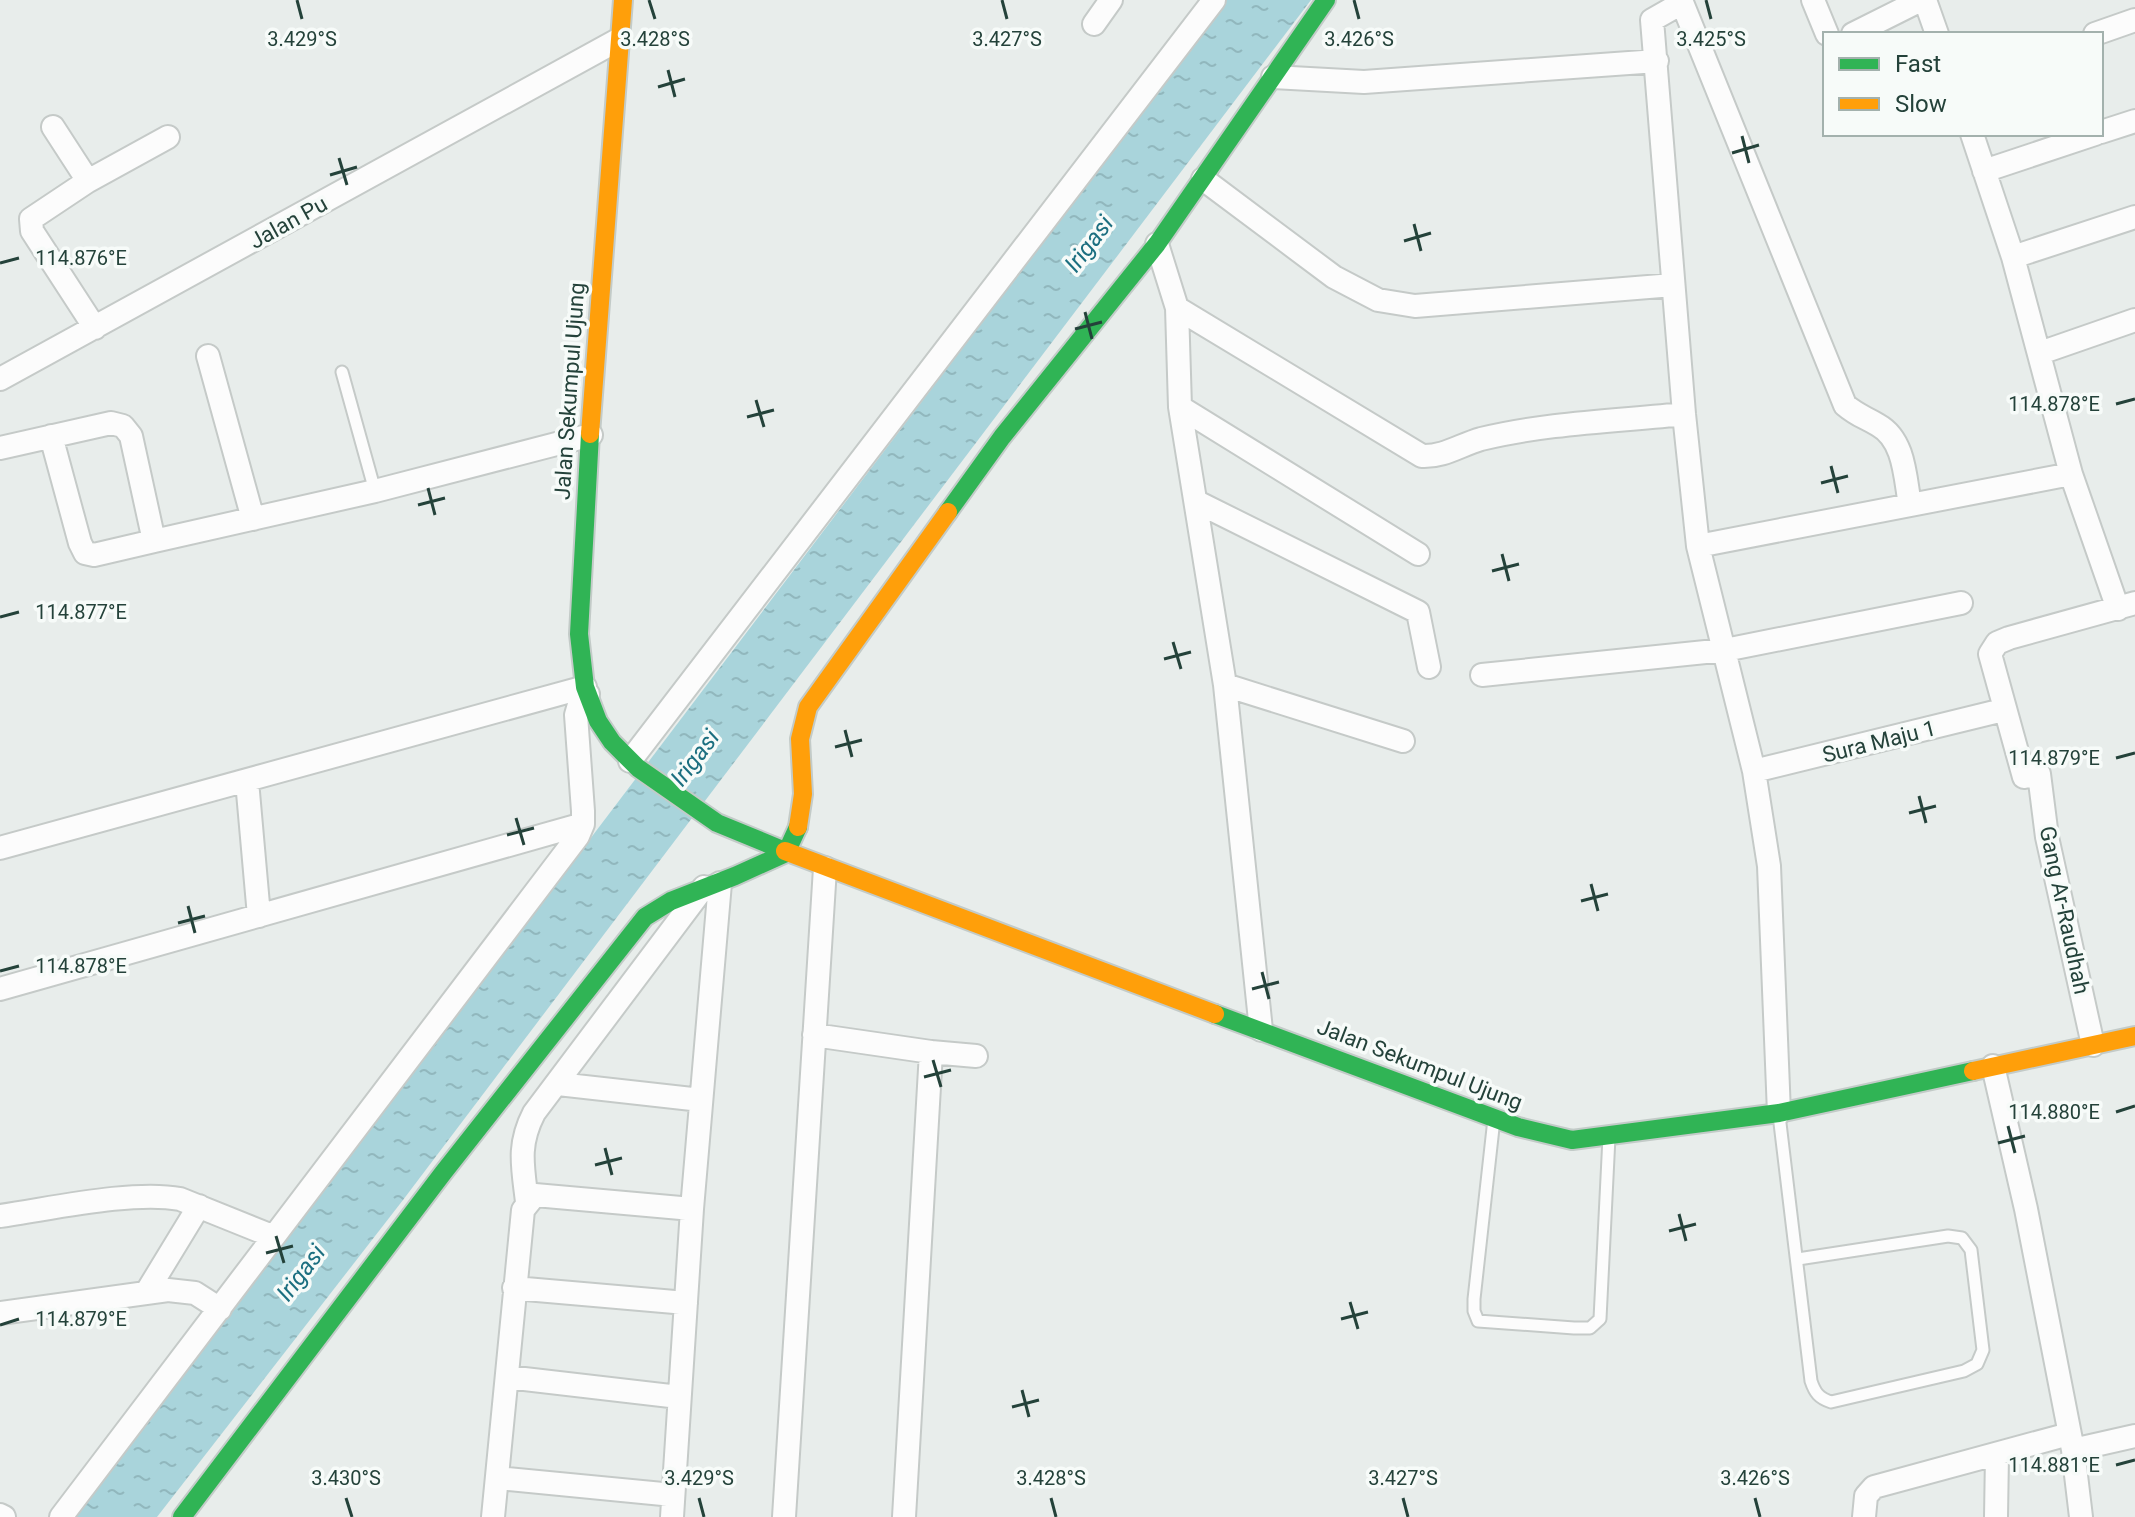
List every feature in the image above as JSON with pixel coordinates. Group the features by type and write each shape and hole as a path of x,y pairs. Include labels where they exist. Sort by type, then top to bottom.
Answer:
{"main road":[{"name":"Jalan Sekumpul Ujung","path":"623,0 579,634 586,691 598,721 612,742 634,764 717,823 825,868 1554,1138 1572,1140 1609,1136 1779,1113 2135,1036"},
{"path":"182,1517 443,1173 645,917 660,905 786,853 799,826 803,794 800,739 808,707 1002,437 1157,244 1326,0"}],"street":[{"path":"1094,24 1111,0"},
{"path":"634,764 1214,0"},
{"path":"1813,0 1826,32"},
{"path":"1857,32 1923,0 1936,32"},
{"path":"1779,1113 1769,866 1754,771 1698,546 1684,414 1652,20 1681,2 1845,405 1860,417 1879,425 1894,438 1901,456 1910,505"},
{"path":"2102,32 2135,22"},
{"name":"Jalan Pu","path":"0,379 618,40"},
{"path":"1273,77 1364,82 1657,61"},
{"path":"2103,131 2135,121"},
{"path":"53,127 88,181"},
{"path":"1973,136 2013,257 2071,474 2126,606 1997,643 1990,654 2003,710"},
{"path":"1984,171 2089,136"},
{"path":"95,328 30,224 31,219 88,181 168,137"},
{"path":"1203,179 1334,277 1378,300 1415,306 1673,285"},
{"path":"2013,257 2135,217"},
{"path":"1157,244 1177,308 1180,407 1225,685 1261,1030"},
{"path":"1177,308 1422,456 1447,453 1480,439 1684,414"},
{"path":"2040,353 2135,321"},
{"path":"208,356 253,519"},
{"path":"1180,407 1418,554"},
{"path":"0,448 111,423 123,426 131,436 154,541"},
{"path":"51,436 80,543 85,553 94,555 375,491 591,435"},
{"path":"1698,546 2071,474"},
{"path":"1197,502 1418,612 1429,667"},
{"path":"1482,675 1725,650 1961,603"},
{"path":"1225,685 1403,741"},
{"path":"0,848 586,691"},
{"path":"61,1517 578,836 583,824 576,715 586,691"},
{"name":"Sura Maju 1","path":"1754,771 2003,710"},
{"name":"Gang Ar-Raudhah","path":"2003,710 2024,777 2039,774 2047,837 2093,1045"},
{"path":"247,781 259,916"},
{"path":"0,989 583,824"},
{"path":"784,1517 825,868"},
{"path":"527,1202 521,1147 534,1113 712,885"},
{"path":"497,1478 672,1506 701,1100 712,885"},
{"path":"814,1035 976,1056"},
{"path":"904,1517 931,1052"},
{"path":"1993,1066 2026,1209 2071,1442 2081,1517"},
{"path":"558,1084 701,1100"},
{"path":"493,1517 514,1288 523,1210 527,1202 535,1195 692,1209"},
{"path":"0,1216 104,1201 168,1196 272,1236"},
{"path":"146,1293 199,1206"},
{"path":"514,1288 686,1303"},
{"path":"0,1313 168,1290 195,1293 220,1309"},
{"path":"507,1377 679,1397"},
{"path":"1864,1517 1866,1496 1874,1487 1997,1454 2135,1436"},
{"path":"1996,1517 1997,1454"}],"lane":[{"path":"342,372 375,491"},
{"path":"1779,1113 1811,1381 1815,1392 1831,1402 1964,1371 1977,1364 1983,1350 1971,1250 1962,1238 1948,1236 1798,1259"},
{"path":"1494,1118 1474,1299 1478,1321 1590,1328 1600,1319 1609,1136"}],"water":[{"name":"Irigasi","path":"1226,0 1311,0 403,1200 157,1517 76,1517"}],"traffic: fast":[{"path":"948,512 1002,437 1157,244 1326,0"},
{"path":"590,434 579,634 585,687 598,721 612,742 638,768 717,823 785,851"},
{"path":"182,1517 443,1173 645,917 671,901 786,853 798,827"},
{"path":"1215,1014 1518,1127 1572,1140 1779,1113 1973,1071"}],"traffic: slow":[{"path":"590,434 623,0"},
{"path":"798,827 803,794 800,739 808,707 948,512"},
{"path":"785,851 1215,1014"},
{"path":"1973,1071 2135,1036"}]}
